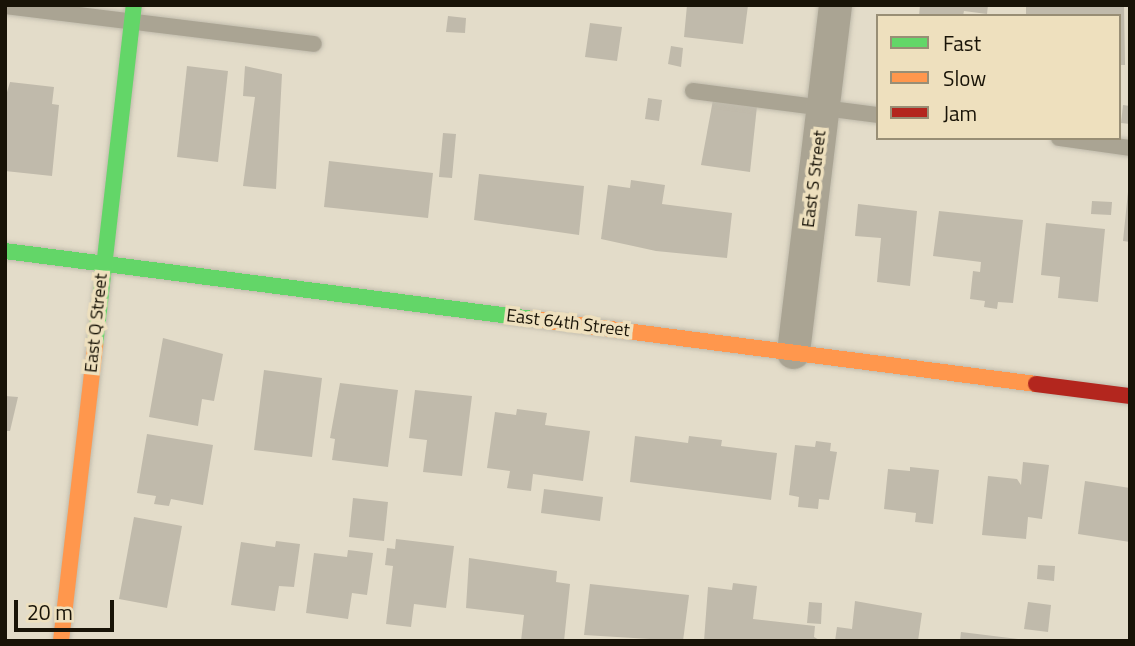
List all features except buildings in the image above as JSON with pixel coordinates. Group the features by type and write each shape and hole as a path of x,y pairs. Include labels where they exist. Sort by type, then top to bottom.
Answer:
{"street":[{"name":"East S Street","path":"793,352 835,5"},
{"name":"East Q Street","path":"61,641 102,264 133,13"},
{"name":"East 64th Street","path":"5,251 1130,396"}],"lane":[{"path":"5,6 133,13 314,44"},
{"path":"693,91 876,114"},
{"path":"1073,140 1130,148"}],"traffic: fast":[{"path":"95,346 134,5"},
{"path":"5,251 533,319"}],"traffic: slow":[{"path":"533,319 1036,384"},
{"path":"61,641 95,346"}],"traffic: jam":[{"path":"1036,384 1130,396"}]}
